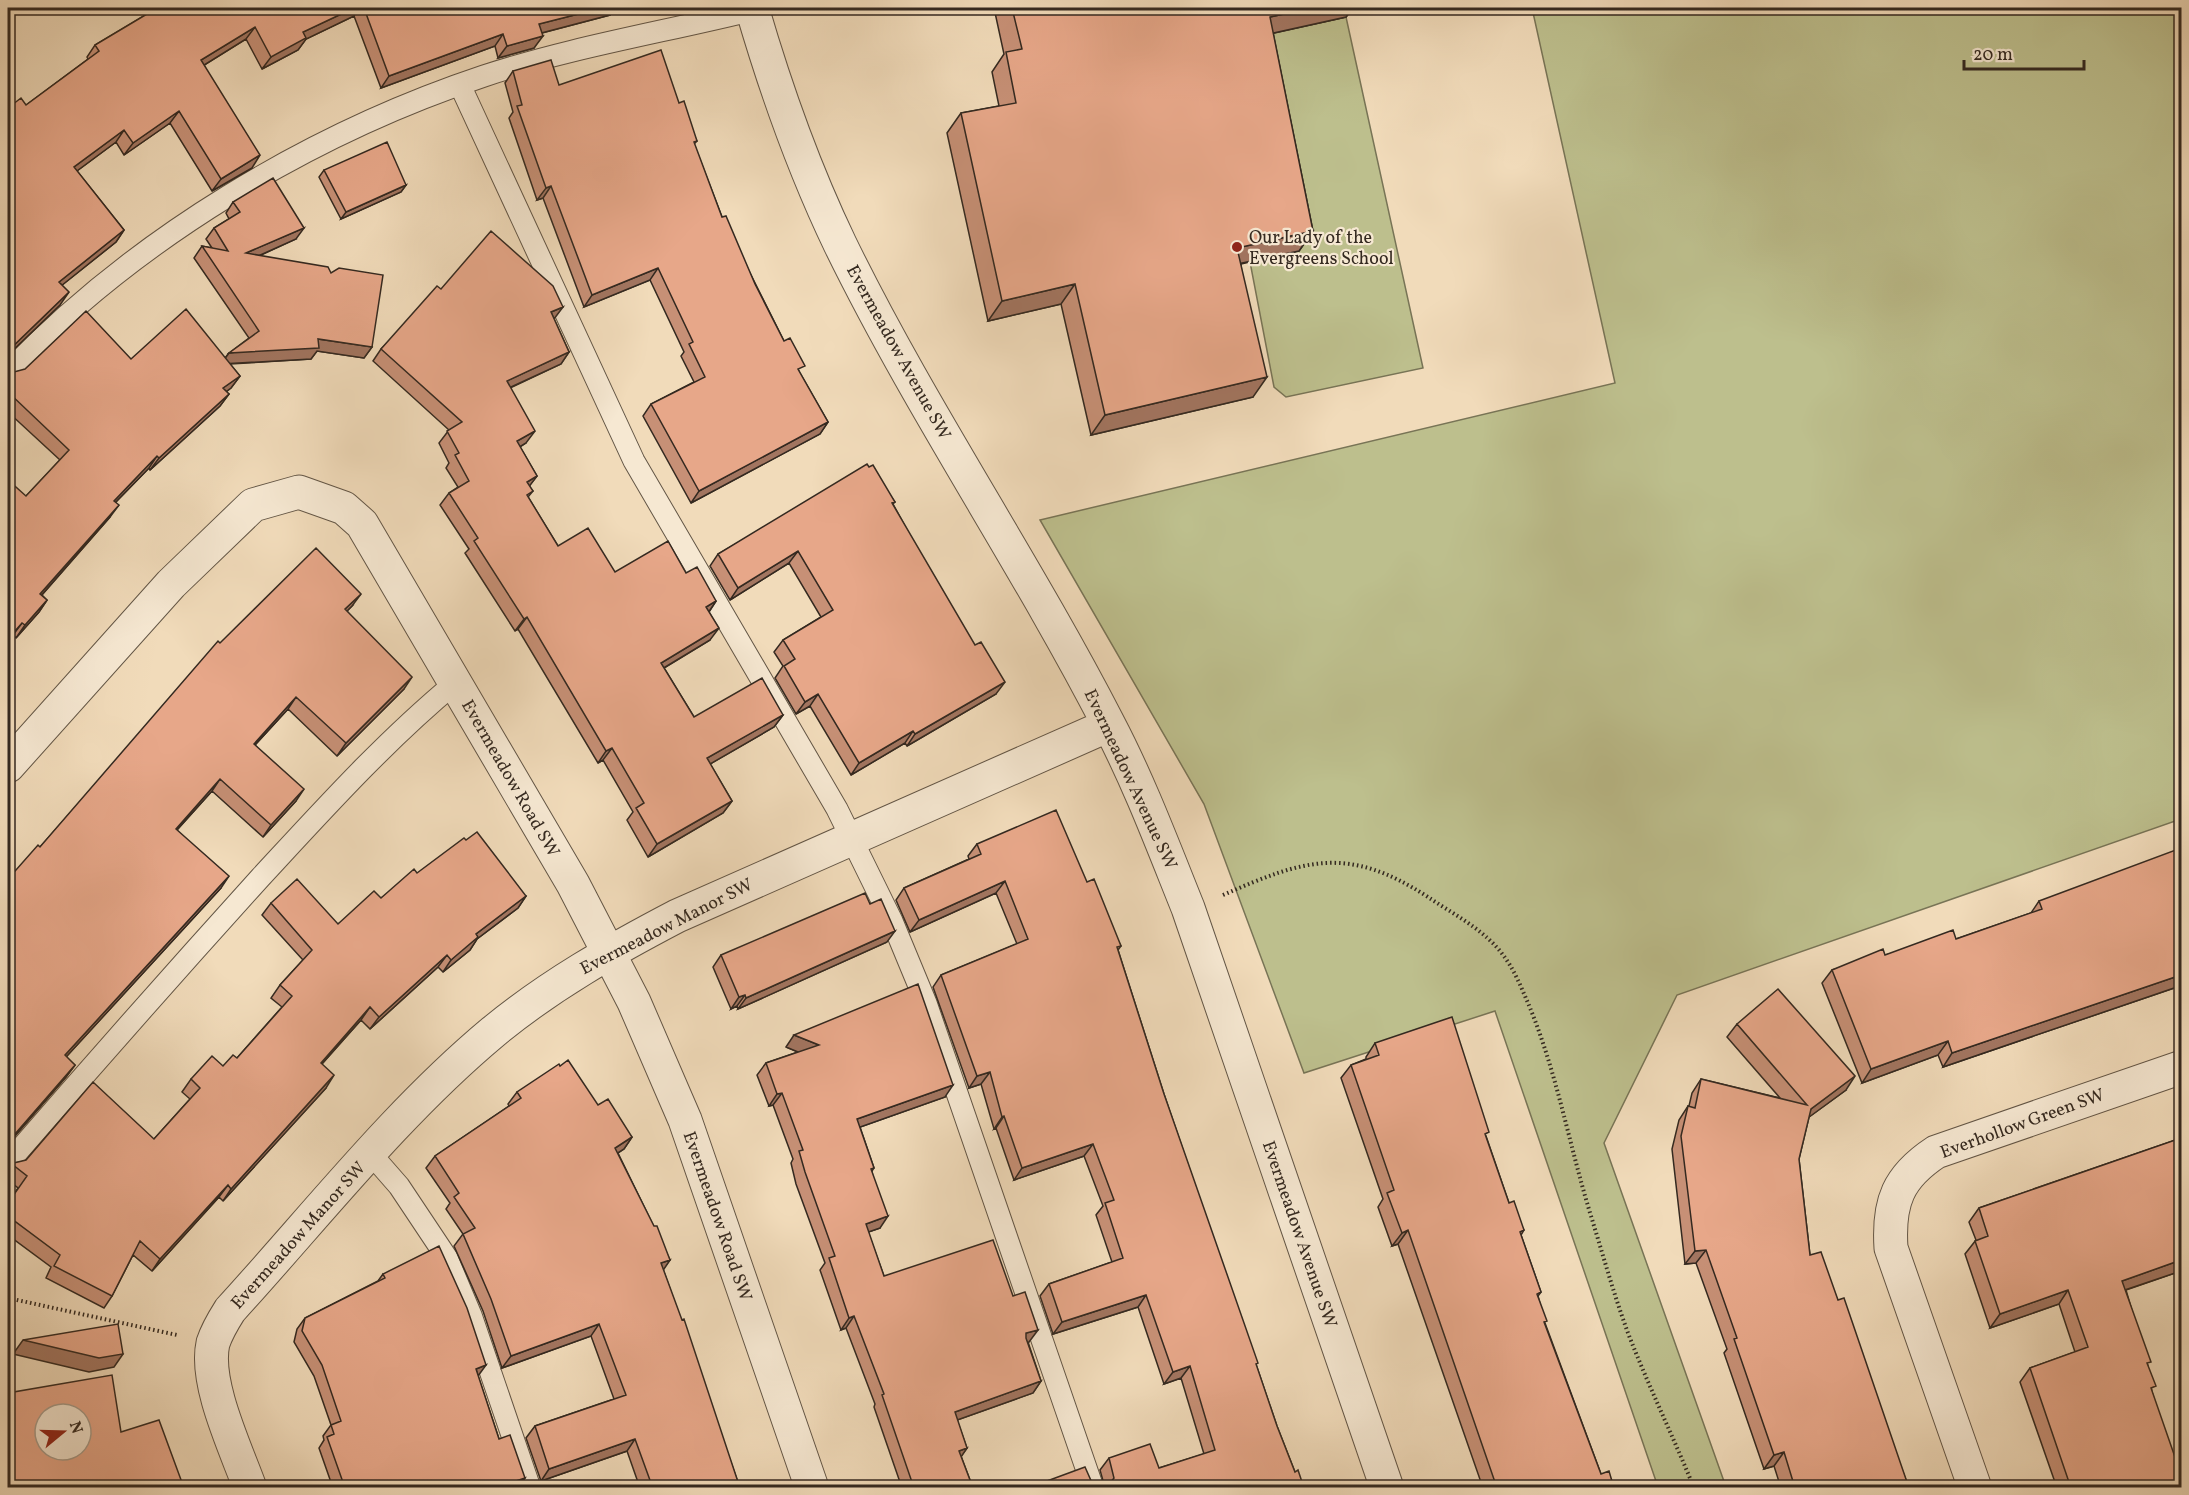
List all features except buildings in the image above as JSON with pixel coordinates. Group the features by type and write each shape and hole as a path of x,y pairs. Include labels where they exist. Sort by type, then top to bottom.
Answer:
{"street":[{"name":"Evermeadow Avenue SW","path":"753,9 807,165 861,286 1109,725 1188,908 1387,1488"},
{"name":"Evermeadow Road SW","path":"8,766 210,545 253,505 299,492 344,508 362,524 609,951 685,1120 812,1488"},
{"name":"Evermeadow Manor SW","path":"250,1488 212,1380 213,1345 217,1332 230,1310 426,1094 493,1033 555,985 609,951 706,902 1109,725"},
{"name":"Everhollow Green SW","path":"1975,1488 1891,1248 1890,1213 1904,1178 1917,1165 1936,1152 2181,1067"}],"lane":[{"path":"8,372 43,335 170,235 247,185 313,148 392,111 484,76 584,48 753,9"},
{"path":"460,85 634,461 777,703 852,837 892,921 926,1003 1093,1488"},
{"path":"8,1163 152,996 358,772 412,718 455,683"},
{"path":"371,1154 399,1186 447,1258 471,1315 530,1488"}],"path":[{"path":"1188,908 1265,876 1311,863 1339,861 1369,867 1406,883 1482,933 1503,954 1519,981 1541,1035 1576,1168 1628,1333 1695,1488"},
{"path":"8,1298 213,1345"}],"green space":[{"path":"1532,8 2176,8 2181,18 2181,819 1677,995 1604,1143 1726,1487 1658,1487 1495,1011 1304,1073 1204,804 1040,520 1615,383"},
{"path":"1346,17 1423,368 1286,397 1274,387 1250,262 1299,250 1256,37"}],"place":[{"name":"Our Lady of the Evergreens School","path":"1237,247"}]}
